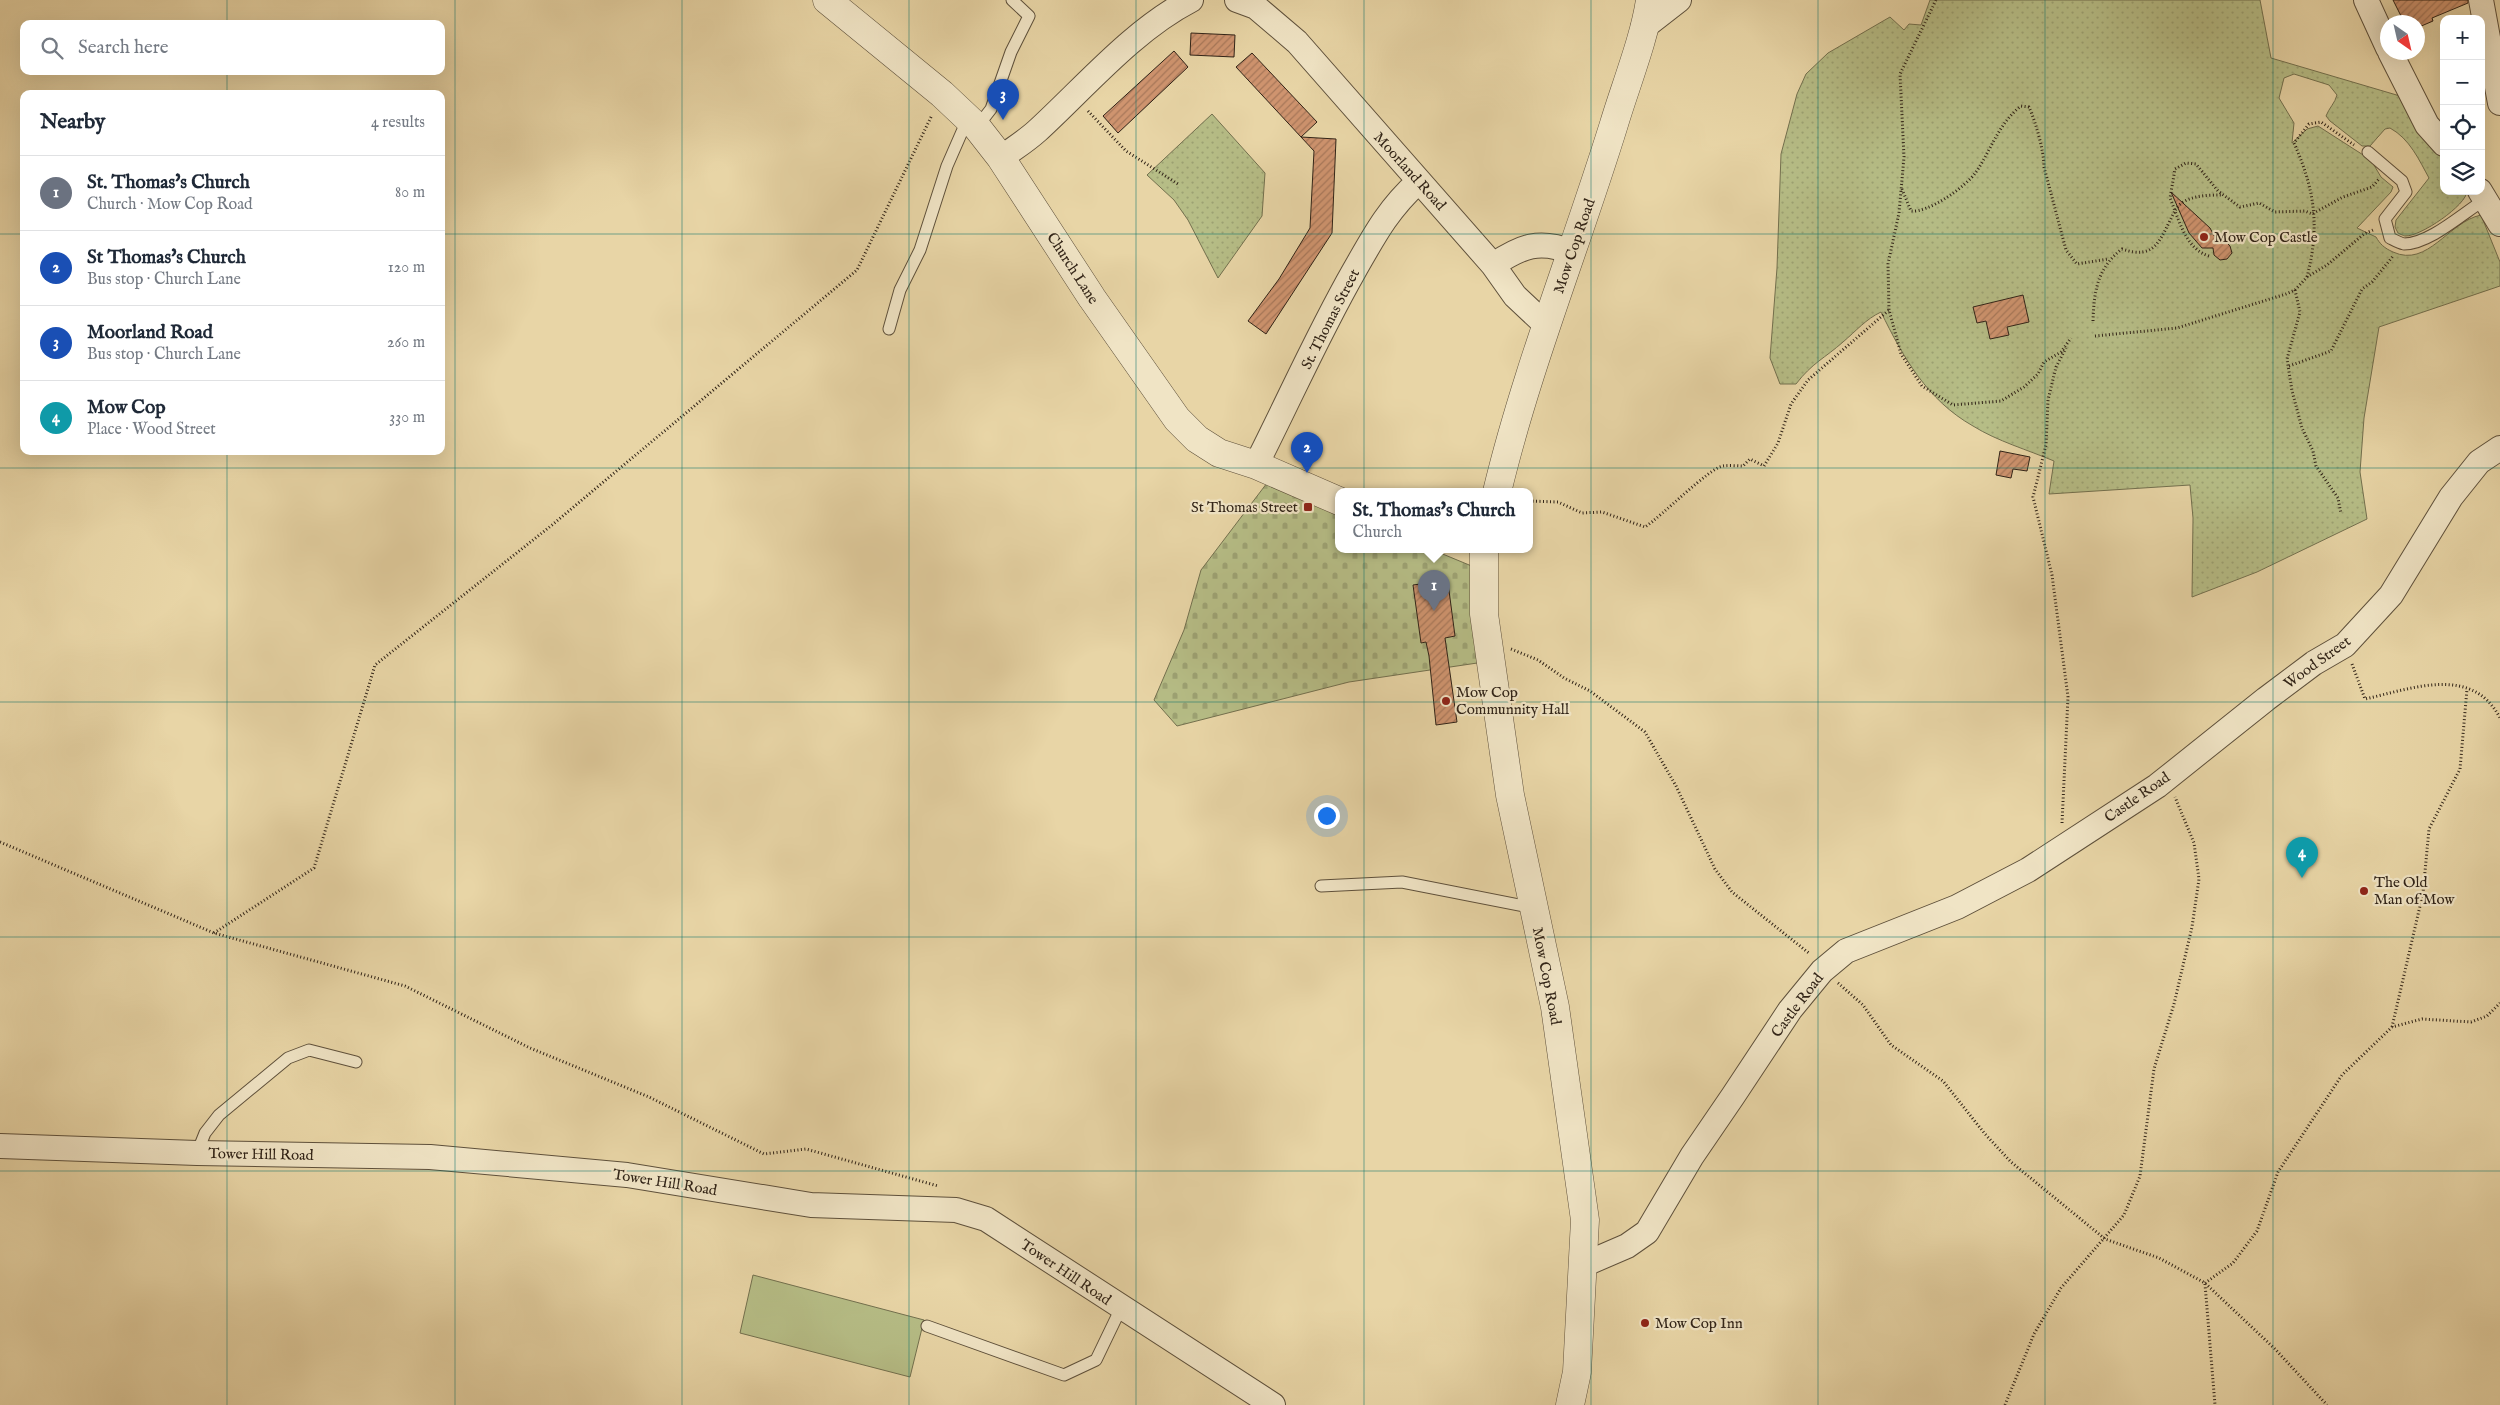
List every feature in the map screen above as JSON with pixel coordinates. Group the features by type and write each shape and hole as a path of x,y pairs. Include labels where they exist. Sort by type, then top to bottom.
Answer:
{"street":[{"name":"Church Lane","path":"827,0 942,94 972,123 1001,158 1092,298 1177,419 1197,439 1219,452 1256,465 1335,498"},
{"path":"1001,158 1036,133 1124,50 1175,8 1190,0"},
{"name":"Moorland Road","path":"1237,0 1256,7 1297,42 1418,182 1493,265 1515,296 1547,326"},
{"name":"Mow Cop Road","path":"1498,488 1547,326 1643,28 1650,0"},
{"path":"1643,28 1679,0"},
{"path":"2366,0 2380,31"},
{"path":"2481,0 2500,103"},
{"path":"2394,60 2427,125 2440,140"},
{"name":"St. Thomas Street","path":"1256,465 1330,313 1379,227 1397,201 1418,182"},
{"path":"2483,195 2500,224"},
{"path":"1493,265 1522,249 1540,244 1554,245 1572,252"},
{"name":"Wood Street","path":"2185,762 2307,668 2345,645 2391,595 2451,496 2479,462 2500,448"},
{"name":"Mow Cop Road","path":"1484,553 1484,614 1510,795 1555,1008 1585,1220 1577,1372 1570,1405"},
{"name":"Castle Road","path":"1584,1265 1627,1246 1647,1232 1692,1156 1748,1072 1790,1010 1825,968 1846,951 1957,907 2028,870 2166,779 2185,762"},
{"name":"Tower Hill Road","path":"0,1146 197,1153 430,1157 627,1175 811,1205 956,1210 986,1219 1120,1308 1273,1405"}],"lane":[{"path":"889,328 900,290 920,250 946,166 972,123 991,109 1011,52 1029,16 1012,0"},
{"path":"2368,152 2402,181 2406,192 2385,219 2385,225 2390,238 2401,244 2414,243 2434,233 2483,195"},
{"path":"1321,886 1402,882 1534,908"},
{"path":"197,1153 205,1133 219,1115 288,1058 309,1050 356,1062"},
{"path":"927,1326 1064,1375 1096,1360 1120,1308"}],"path":[{"path":"1936,0 1900,74 1904,157 1899,213 1888,264 1889,310 1901,354 1922,386 1953,405 2001,401 2024,387 2038,374 2044,362 2061,352 2071,338 2056,367 2048,400 2046,445 2033,498 2052,575 2068,697 2062,831 2063,847"},
{"path":"214,933 314,868 375,665 552,525 857,270 942,94"},
{"path":"1075,96 1126,151 1178,184"},
{"path":"1902,188 1911,211 1920,212 1934,205 1975,174 2010,115 2021,106 2029,107 2037,126 2037,136 2044,156 2044,167 2066,250 2076,264 2109,259"},
{"path":"2307,277 2314,249 2316,226 2312,214 2312,196 2294,143 2309,124 2321,122 2358,148 2368,152"},
{"path":"2209,256 2199,253 2183,234 2170,198 2175,168 2186,163 2196,164 2222,195 2240,207 2259,203 2275,212 2305,211 2312,214"},
{"path":"2312,214 2343,197 2372,187 2376,183"},
{"path":"2093,321 2094,297 2101,273 2109,259 2122,249 2139,254 2154,248 2178,204 2186,198 2222,195"},
{"path":"2095,336 2176,328 2243,309 2295,290 2307,277 2327,265 2364,234 2385,225"},
{"path":"2289,366 2331,351 2362,289 2377,277 2395,253"},
{"path":"2295,290 2300,312 2290,346 2289,366 2302,428 2313,451 2316,466 2338,498 2341,514"},
{"path":"1533,501 1558,502 1582,512 1602,512 1645,527 1660,517 1687,491 1721,466 1743,466 1750,459 1764,466 1778,443 1791,404 1808,380 1889,310"},
{"path":"1488,645 1522,652 1538,660 1564,678 1590,691 1645,732 1676,786 1715,869 1732,892 1808,952 1825,968 1863,1005 1891,1045 1943,1081 1985,1134 2011,1162 2105,1239 2159,1258 2205,1283 2276,1349 2326,1405"},
{"path":"2345,645 2365,699 2442,682 2467,688 2492,704 2500,718"},
{"path":"2392,1028 2423,893 2429,829 2460,769 2467,688"},
{"path":"2005,1405 2034,1334 2061,1288 2124,1215 2140,1176 2154,1069 2174,1004 2192,927 2198,879 2194,844 2184,814 2166,779"},
{"path":"0,842 74,876 214,933 405,986 530,1048 649,1097 764,1154 806,1149 940,1187 952,1195 956,1210"},
{"path":"2205,1283 2232,1263 2257,1231 2278,1172 2342,1075 2392,1028 2422,1019 2471,1022 2487,1016 2500,1003"},
{"path":"2205,1283 2215,1405"}],"green space":[{"path":"1930,0 2260,0 2271,58 2400,96 2421,131 2440,152 2440,195 2466,195 2459,204 2442,219 2421,231 2405,236 2398,233 2395,227 2396,220 2429,178 2413,150 2403,138 2390,128 2385,129 2370,146 2362,146 2326,116 2337,95 2329,85 2294,74 2284,78 2279,98 2294,123 2292,143 2307,129 2318,126 2371,160 2381,177 2393,187 2391,192 2357,228 2376,237 2381,244 2393,252 2405,255 2417,254 2428,249 2469,219 2481,215 2500,262 2500,286 2379,327 2364,418 2360,472 2367,519 2257,572 2192,597 2193,518 2190,485 2049,494 2054,461 2002,441 1982,431 1942,404 1929,390 1908,361 1881,312 1813,366 1796,384 1780,384 1770,358 1777,268 1781,154 1797,94 1806,74 1828,53 1890,17 1904,30 1909,24 1921,25"},
{"path":"1212,114 1265,173 1262,216 1218,278 1188,220 1174,200 1147,175"},
{"path":"1267,483 1335,510 1335,553 1440,553 1474,567 1484,662 1349,682 1177,726 1154,700 1184,630 1201,570"},
{"path":"753,1275 924,1320 910,1377 740,1333"}],"building":[{"path":"2393,0 2468,0 2468,3 2432,18 2433,21 2425,24 2425,15 2400,15"},
{"path":"1191,33 1235,35 1234,57 1190,55"},
{"path":"1174,51 1188,67 1118,133 1103,116"},
{"path":"1252,53 1317,122 1301,137 1236,67"},
{"path":"1301,137 1336,139 1332,233 1266,334 1248,321 1279,279 1310,228 1314,151"},
{"name":"Mow Cop Castle","path":"2171,192 2210,228 2218,243 2225,241 2230,246 2232,253 2227,259 2220,260 2214,255 2213,248 2202,248 2189,233"},
{"path":"2023,295 2029,322 2007,327 2009,335 1990,339 1986,321 1977,323 1973,307"},
{"path":"2000,451 2030,457 2027,471 2013,469 2011,478 1996,475"},
{"path":"1435,582 1436,585 1448,583 1455,636 1445,638 1457,722 1436,725 1429,656 1426,642 1421,643 1413,585"}],"place":[{"name":"Moorland Road","path":"1003,120"},
{"name":"Mow Cop Castle","path":"2204,237"},
{"name":"St Thomas's Church","path":"1307,473"},
{"name":"St Thomas Street","path":"1308,507"},
{"name":"St. Thomas's Church","path":"1434,611"},
{"name":"Mow Cop Communnity Hall","path":"1446,701"},
{"name":"Mow Cop","path":"2302,878"},
{"name":"The Old Man of Mow","path":"2364,891"},
{"name":"Mow Cop Inn","path":"1645,1323"}]}
